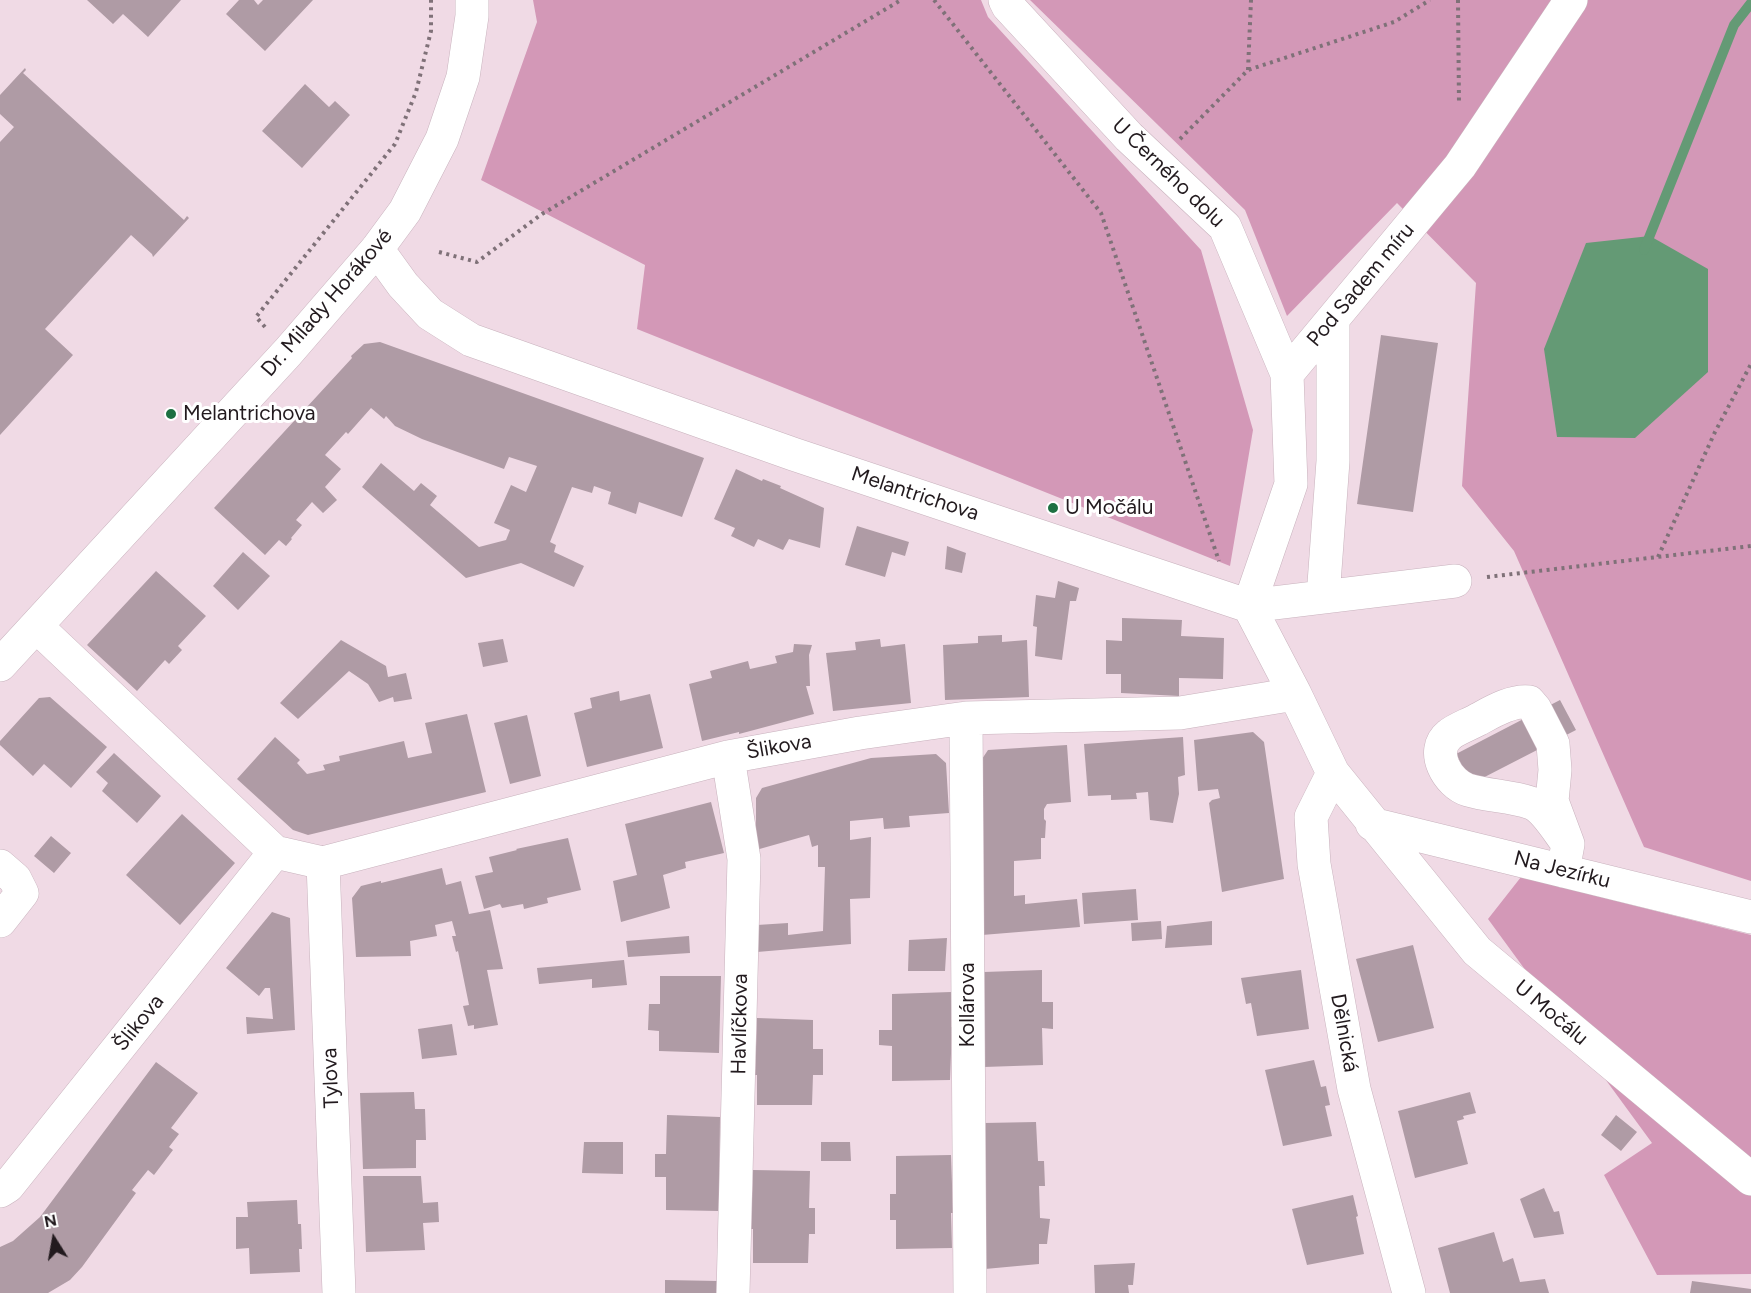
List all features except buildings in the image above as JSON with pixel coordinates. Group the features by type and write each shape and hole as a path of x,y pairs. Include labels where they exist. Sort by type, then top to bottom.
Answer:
{"street":[{"name":"Dr. Milady Horákové","path":"0,665 288,352 377,249 405,211 442,140 463,77 472,16 472,0"},
{"name":"U Černého dolu","path":"1005,0 1016,15 1129,137 1225,227 1287,374"},
{"name":"Pod Sadem míru","path":"1287,374 1460,166 1571,0"},
{"name":"Melantrichova","path":"377,249 403,285 430,314 471,340 793,454 1250,606"},
{"path":"1323,597 1333,461 1333,318"},
{"path":"1287,374 1291,484 1250,606 1333,773 1372,824"},
{"path":"1250,606 1455,581"},
{"path":"36,626 275,852"},
{"name":"Šlikova","path":"0,1191 8,1186 275,852 323,863 728,757 860,733 966,718 1180,713 1295,694"},
{"path":"1520,701 1529,702 1553,744 1555,770 1552,801 1566,858 1551,821 1534,804 1466,790 1454,781 1444,769 1440,758 1441,745 1449,735 1488,714 1520,701"},
{"name":"Kollárova","path":"966,718 970,1293"},
{"name":"Havlíčkova","path":"728,757 744,859 733,1293"},
{"name":"Dělnická","path":"1333,773 1311,817 1314,864 1354,1089 1409,1293"},
{"name":"Na Jezírku","path":"1372,824 1566,858 1751,917"},
{"name":"U Močálu","path":"1372,824 1476,951 1751,1179"},
{"name":"Tylova","path":"323,863 339,1293"},
{"path":"0,866 15,879 22,893 4,906"}],"path":[{"path":"288,352 255,317 395,144 416,92 431,31 431,0"},
{"path":"439,252 477,262 542,214 901,0"},
{"path":"934,0 1101,213 1224,574 1217,594"},
{"path":"1248,70 1251,0"},
{"path":"1156,163 1248,70 1394,22 1430,0"},
{"path":"1458,0 1459,107"},
{"path":"1658,557 1715,432 1751,364"},
{"path":"1455,581 1751,546"}],"shaded area":[{"path":"533,0 981,0 988,17 1201,250 1253,430 1230,566 637,329 645,265 481,180 537,22"},
{"path":"1030,0 1751,0 1751,881 1644,847 1514,551 1462,486 1476,283 1397,203 1287,316 1245,210"},
{"path":"1650,236 1708,269 1708,372 1635,438 1557,437 1544,349 1586,243"},
{"path":"1521,877 1751,935 1751,1274 1657,1275 1604,1175 1652,1143 1488,919"}],"waterway":[{"path":"1644,250 1734,25 1751,3"}],"place":[{"name":"Melantrichova","path":"171,414"},
{"name":"U Močálu","path":"1053,508"}]}
